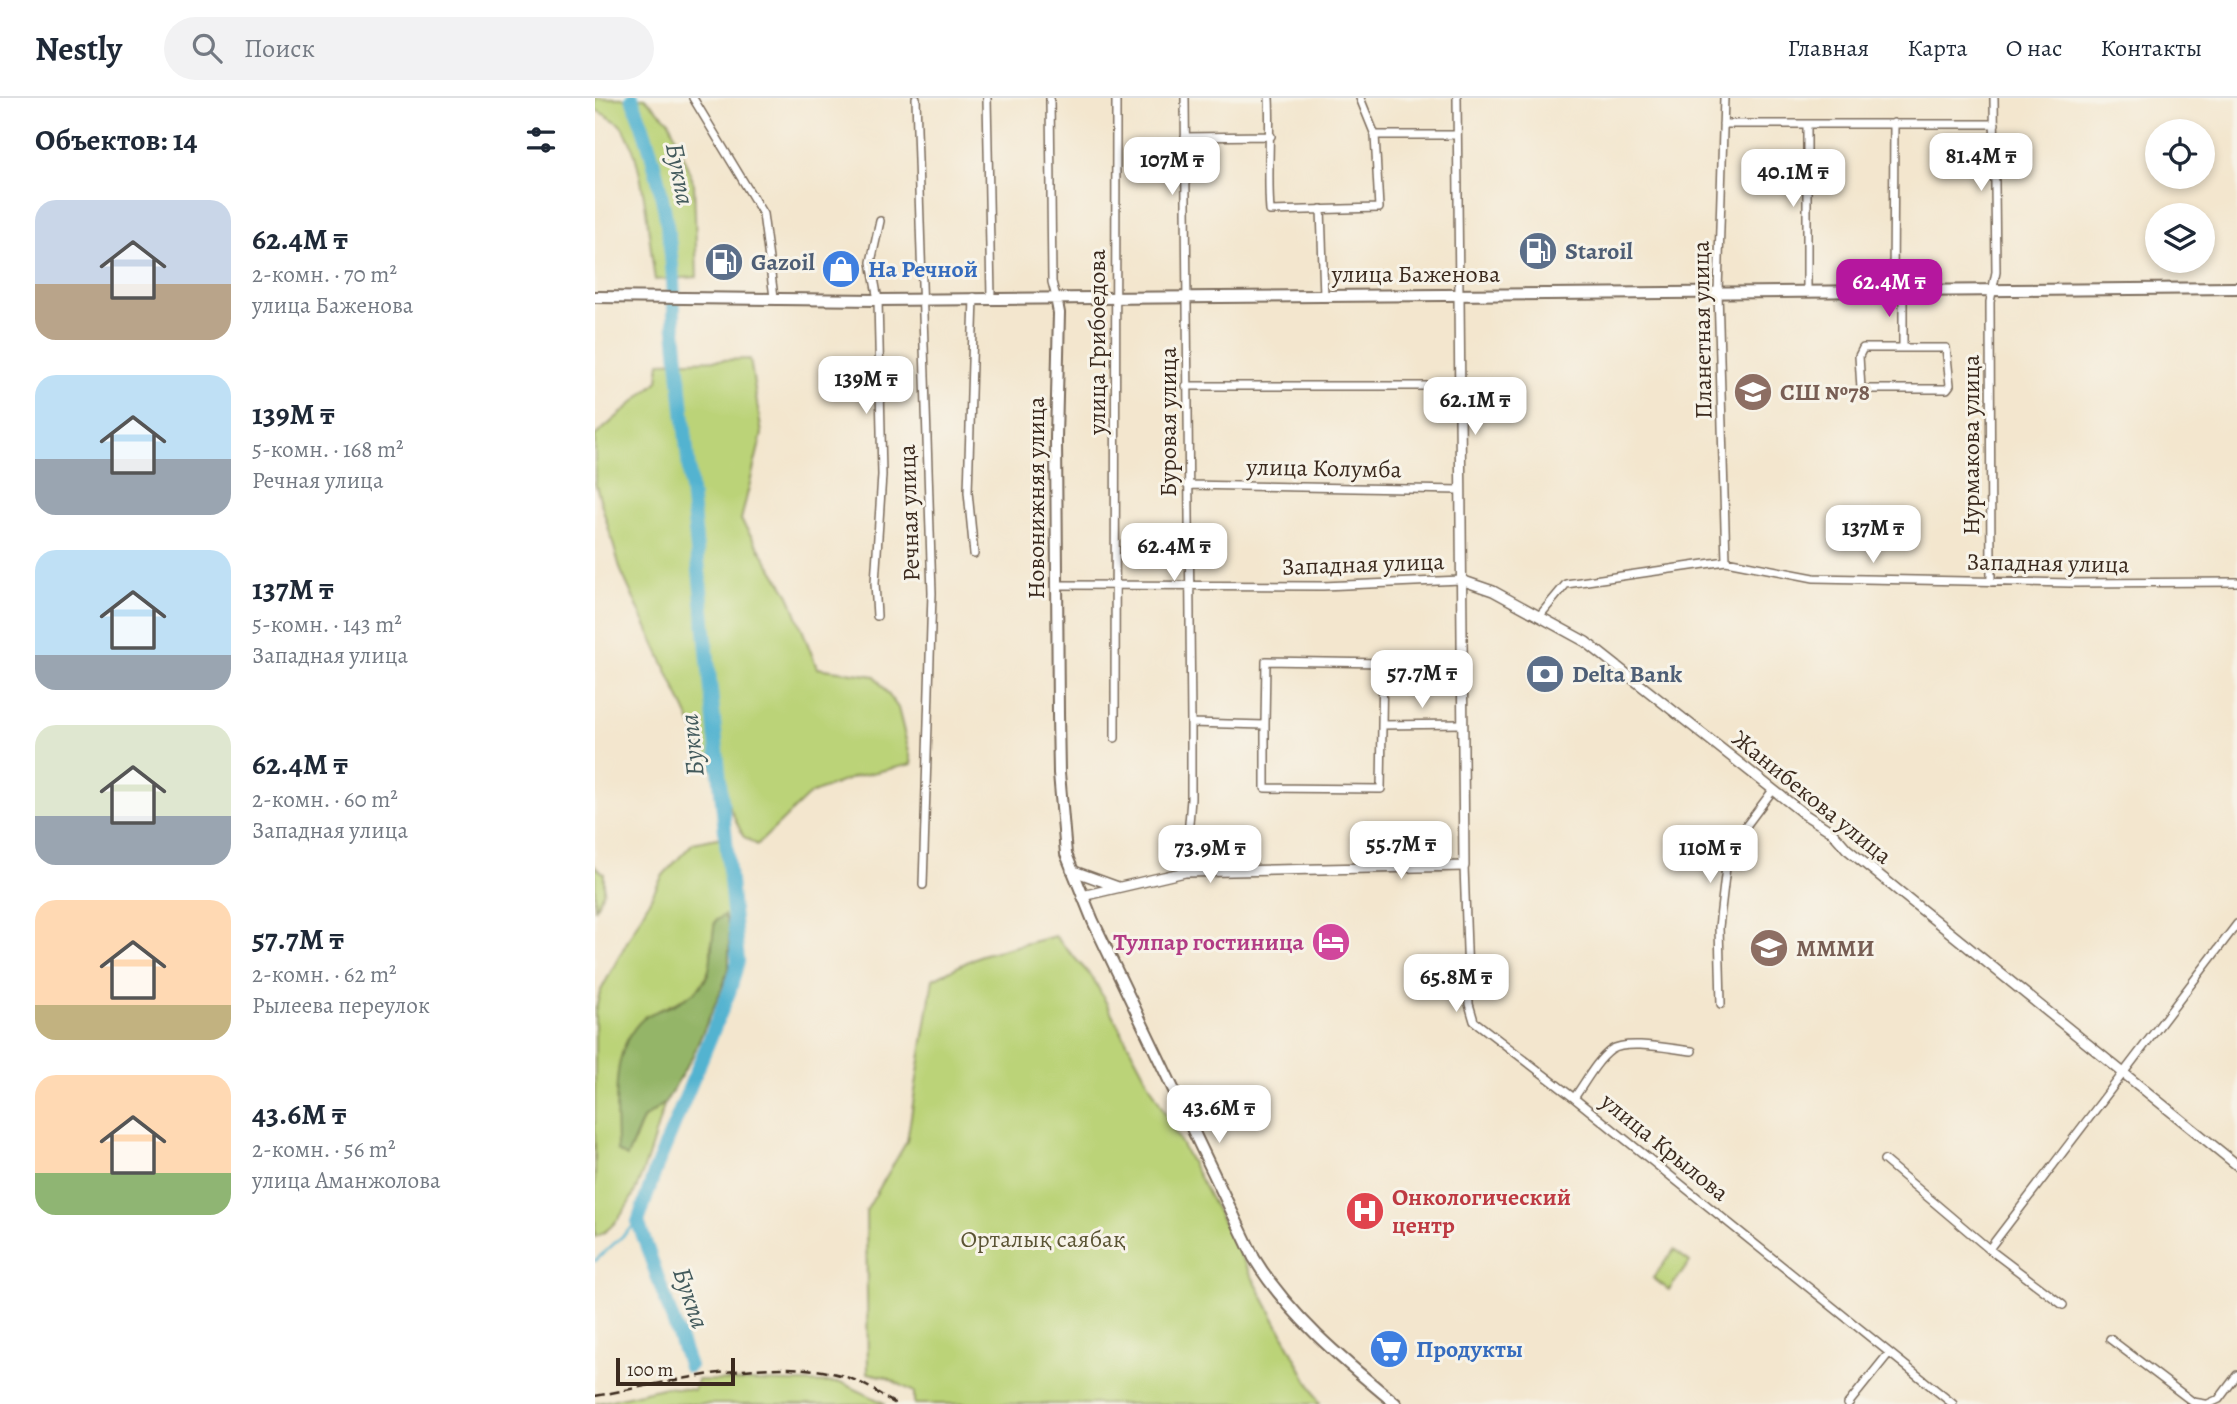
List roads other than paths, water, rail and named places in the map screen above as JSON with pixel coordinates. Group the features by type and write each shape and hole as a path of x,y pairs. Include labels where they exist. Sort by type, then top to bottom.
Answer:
{"main road":[{"name":"улица Баженова","path":"595,298 774,297 878,300 974,297 2237,288"},
{"name":"Новонижняя улица","path":"1056,297 1059,313 1056,586 1059,773 1066,854 1082,896 1241,1234 1263,1273 1312,1330 1395,1404"}],"street":[{"path":"693,98 763,214 774,297"},
{"name":"Речная улица","path":"916,98 932,593 923,796 923,885"},
{"path":"987,98 991,297"},
{"name":"Новонижняя улица","path":"1050,98 1052,282 1056,297"},
{"name":"улица Грибоедова","path":"1115,738 1118,297 1116,98"},
{"name":"Буровая улица","path":"1185,98 1191,723 1191,799 1185,872"},
{"path":"1269,98 1271,136 1266,171 1270,211 1379,208 1375,135 1360,98"},
{"path":"1082,896 1185,872 1464,866 1457,98"},
{"name":"Планетная улица","path":"1724,98 1718,292 1727,561"},
{"name":"Нурмакова улица","path":"1991,582 1990,302 1996,272 1994,98"},
{"path":"1894,123 1898,291 1903,347"},
{"path":"1723,124 1995,124"},
{"path":"1807,126 1807,292"},
{"path":"1375,135 1457,135"},
{"path":"1185,137 1271,136"},
{"path":"1321,209 1324,296"},
{"path":"877,616 875,583 882,475 878,300 871,262 880,221"},
{"path":"974,297 968,492 974,554"},
{"path":"1903,347 1947,349 1949,387 1861,389 1861,350 1903,347"},
{"path":"1186,386 1460,386"},
{"name":"улица Колумба","path":"1187,485 1460,489"},
{"name":"Западная улица","path":"1541,614 1566,584 1727,561 1814,578 2196,584 2237,582"},
{"name":"Западная улица","path":"1056,586 1323,586 1461,580"},
{"name":"Жанибекова улица","path":"1461,580 1493,591 1541,614 1585,642 1773,790 1832,832 1847,849 2237,1165"},
{"path":"1266,661 1383,663 1381,789 1265,788 1265,725 1266,661"},
{"path":"1191,723 1265,725"},
{"path":"1382,724 1463,724"},
{"path":"1721,1004 1719,927 1728,850 1773,790"},
{"name":"улица Крылова","path":"1464,866 1470,1014 1479,1026 1574,1098 1953,1404"},
{"path":"1071,870 1119,888"},
{"path":"1989,1249 2237,924"},
{"path":"1574,1098 1608,1053 1617,1047 1628,1044 1692,1051"},
{"path":"1884,1160 1989,1249 2063,1306"},
{"path":"2110,1339 2193,1402 2206,1404 2219,1399 2237,1375"},
{"path":"1848,1404 1889,1353"}],"waterway":[{"name":"Букпа","path":"632,98 651,151 669,235 674,320 738,961 730,990 655,1171 638,1222 689,1366"},
{"path":"595,1261 638,1222"}],"railway":[{"path":"595,1396 728,1372 798,1368 831,1373 859,1382 896,1404"}],"place":[{"name":"Staroil","path":"1538,251"},
{"name":"Gazoil","path":"724,262"},
{"name":"На Речной","path":"841,269"},
{"name":"СШ №78","path":"1753,392"},
{"name":"Delta Bank","path":"1545,674"},
{"name":"Тулпар гостиница","path":"1331,942"},
{"name":"МММИ","path":"1769,948"},
{"name":"Онкологический центр","path":"1365,1211"},
{"name":"Продукты","path":"1389,1349"}],"park label":[{"name":"Орталық саябақ","path":"1043,1239"}]}
